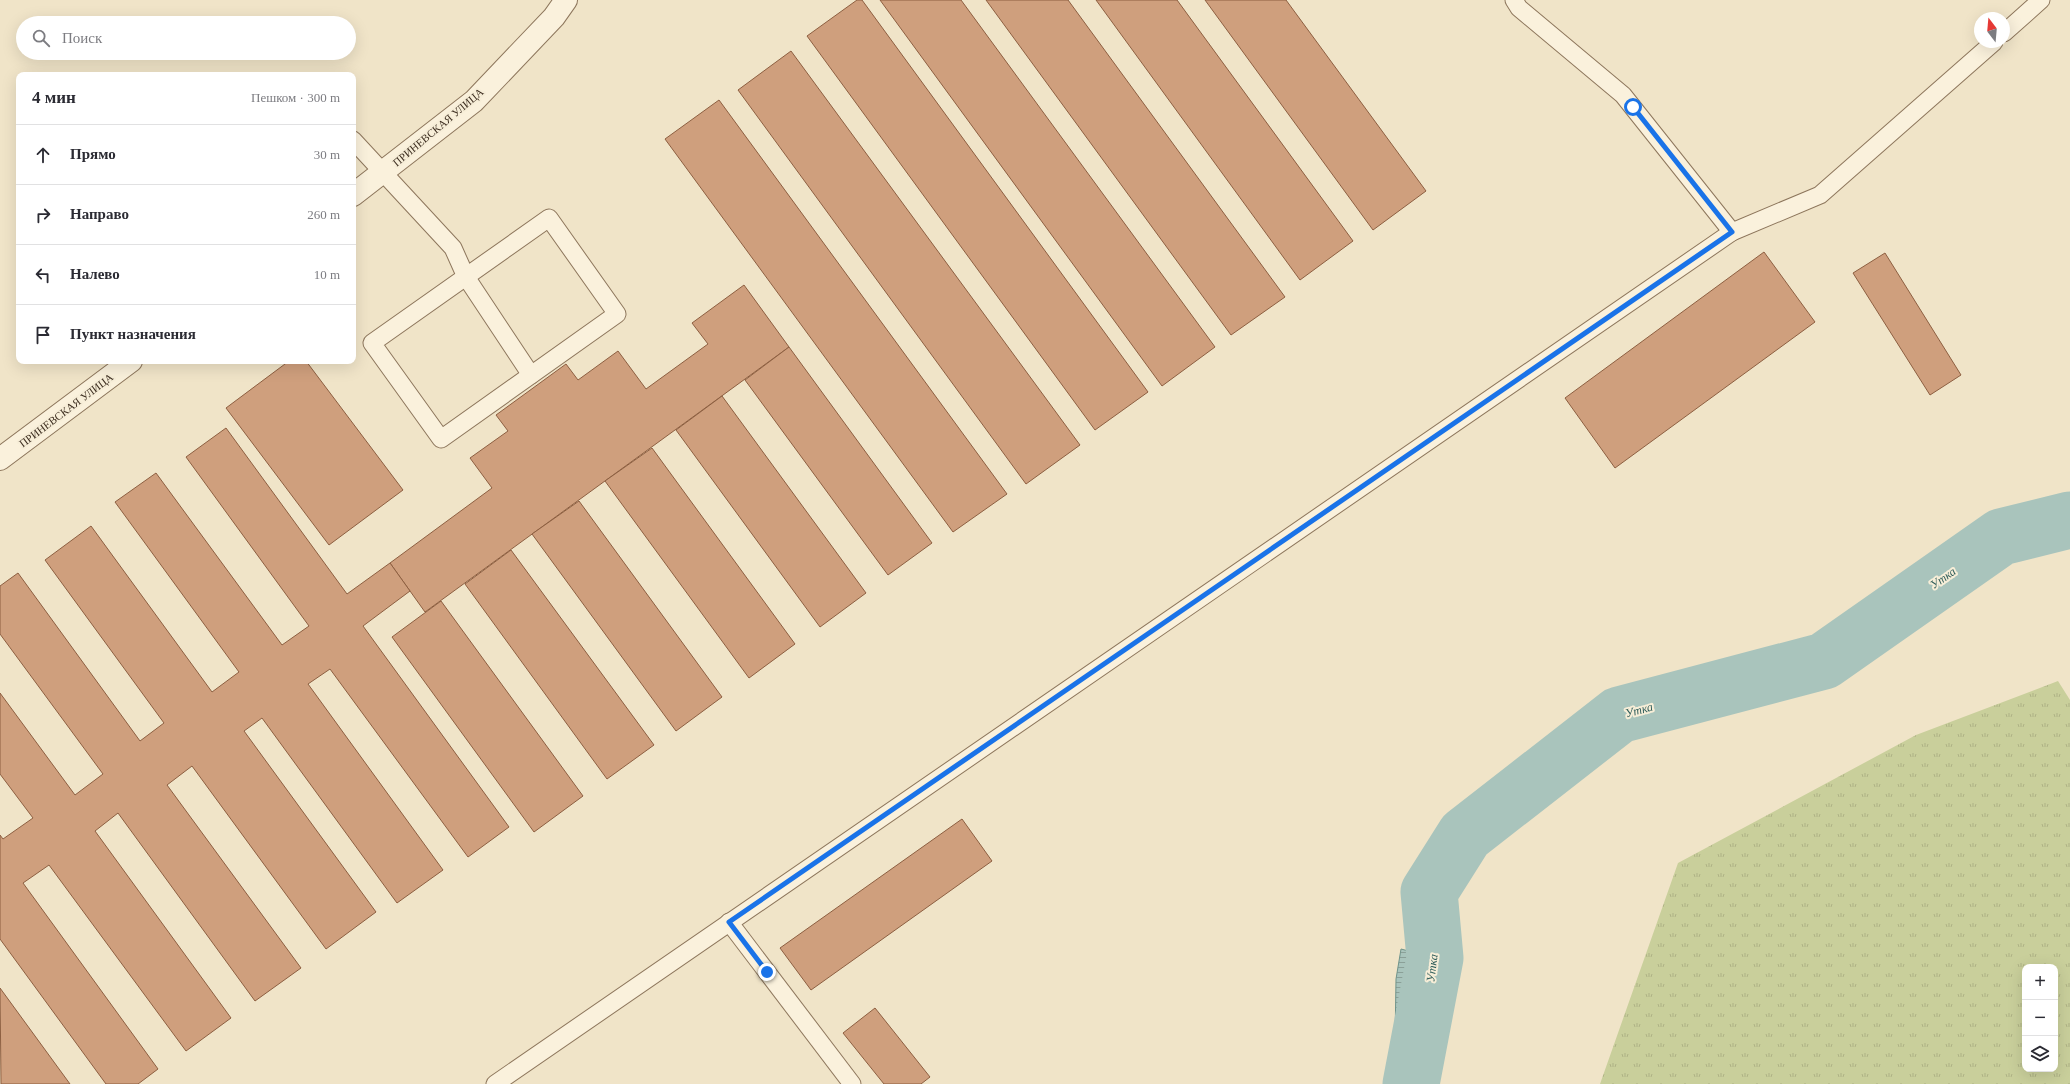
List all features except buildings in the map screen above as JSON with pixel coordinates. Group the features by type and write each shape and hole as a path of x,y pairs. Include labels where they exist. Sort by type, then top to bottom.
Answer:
{"street":[{"name":"ПРИНЕВСКАЯ УЛИЦА","path":"356,193 474,101 554,16 566,0"},
{"name":"ПРИНЕВСКАЯ УЛИЦА","path":"0,459 127,364"}],"lane":[{"path":"1514,0 1519,8 1623,95 1732,232"},
{"path":"2010,28 2041,0"},
{"path":"495,1084 1732,232 1820,196 1987,48"},
{"path":"356,143 453,248 466,277 531,375"},
{"path":"549,218 617,314 531,375 441,439 372,343 549,218"},
{"path":"729,922 852,1084"}],"green space":[{"path":"2058,681 2070,700 2070,1084 1600,1084 1678,863 1916,735"}],"water":[{"path":"1401,949 1435,958 1449,965 1430,1036 1422,1084 1389,1084 1395,1042 1396,979"}],"waterway":[{"name":"Утка","path":"1411,1084 1435,958 1429,892 1465,835 1619,715 1824,661 2001,537 2070,520"}],"route":[{"path":"767,972 729,922 1732,232 1633,107"}]}
